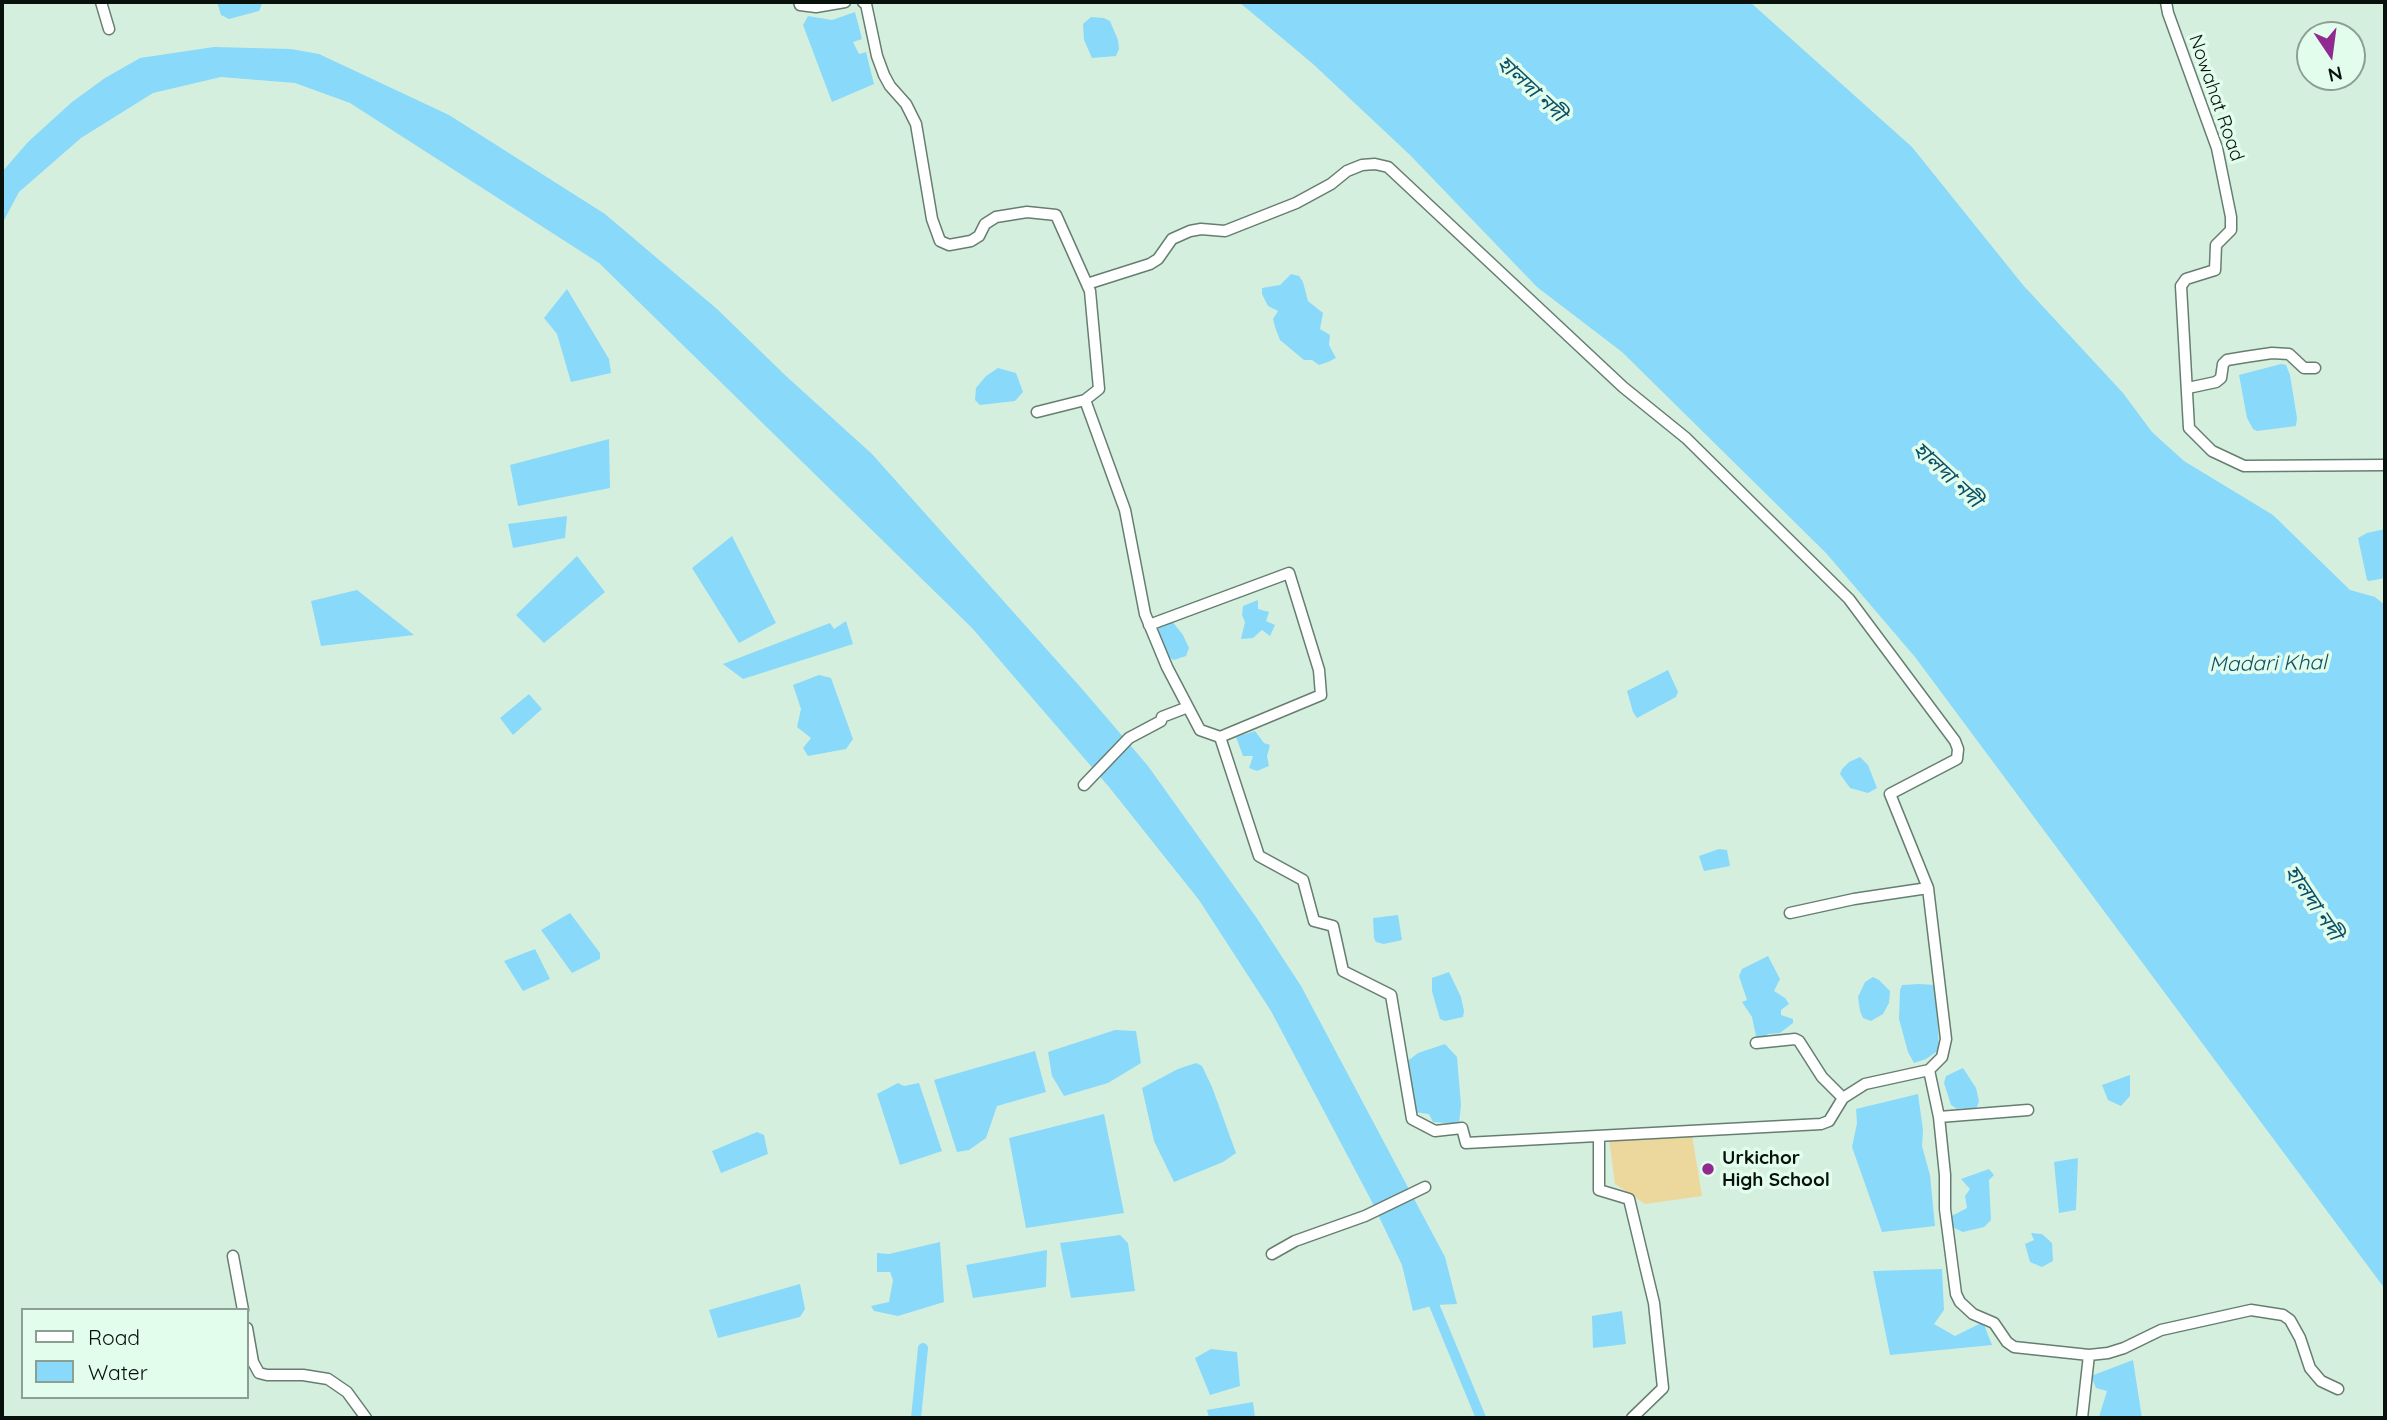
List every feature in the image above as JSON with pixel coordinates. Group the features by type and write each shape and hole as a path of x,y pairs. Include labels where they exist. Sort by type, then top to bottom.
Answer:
{"street":[{"path":"101,2 109,29"},
{"path":"799,2 800,5 816,7 845,2"},
{"path":"863,2 866,4 877,56 884,75 906,104 916,124 932,219 940,241 949,245 971,241 979,236 985,224 996,217 1027,212 1056,215 1090,291 1100,389 1085,400 1037,411"},
{"name":"Nowahat Road","path":"2166,2 2217,148 2231,217 2231,230 2216,245 2215,271 2186,279 2181,286 2189,428 2211,451 2244,466 2385,465"},
{"path":"1087,284 1150,264 1158,259 1172,239 1190,231 1225,231 1296,203 1355,168 1375,164 1388,167 1613,378 1686,438 1849,599 1955,741 1957,759 1890,794 1928,888 1946,1039 1942,1057 1929,1070 1875,1081 1858,1088 1843,1098 1829,1121 1821,1124 1465,1143 1462,1128 1435,1131 1412,1119 1391,995 1343,971 1333,926 1314,921 1303,880 1259,856 1220,737"},
{"path":"2188,388 2216,382 2221,378 2223,364 2227,359 2272,353 2290,354 2304,368 2315,368"},
{"path":"1085,400 1125,510 1144,614 1149,625 1188,707 1200,730 1220,737 1321,695 1320,670 1289,573 1149,625"},
{"path":"1084,785 1129,738 1161,721 1162,716 1188,707"},
{"path":"1790,913 1854,899 1928,888"},
{"path":"1756,1043 1796,1039 1822,1077 1843,1098"},
{"path":"1929,1070 1939,1117 1945,1175 1945,1209 1954,1284 1960,1302 1973,1314 1994,1323 2007,1342 2014,1347 2089,1355 2108,1353 2161,1330 2251,1310 2283,1315 2290,1320 2300,1338 2310,1368 2320,1381 2338,1389"},
{"path":"1939,1117 2028,1110"},
{"path":"1600,1136 1599,1190 1629,1199 1654,1303 1663,1388 1632,1418"},
{"path":"1272,1254 1295,1241 1365,1216 1425,1187"},
{"path":"233,1256 243,1308"},
{"path":"248,1334 253,1362 260,1373 267,1376 303,1375 328,1380 347,1392 366,1418"},
{"path":"2082,1418 2089,1355"}],"shaded area":[{"path":"1692,1135 1702,1196 1645,1204 1615,1184 1609,1139"}],"water":[{"path":"217,2 262,4 259,11 229,19 221,15"},
{"path":"1239,2 1750,2 1912,147 2023,285 2123,393 2152,432 2184,461 2273,515 2350,590 2375,597 2385,605 2385,1289 1915,657 1826,553 1622,352 1537,287 1410,155 1313,64"},
{"path":"855,12 862,39 853,42 859,54 866,52 874,84 832,102 803,25 808,16 832,20"},
{"path":"1091,17 1110,21 1118,40 1119,49 1116,56 1092,58 1084,40 1083,24"},
{"path":"214,47 291,49 319,54 449,115 605,214 717,309 872,454 1148,766 1256,917 1301,986 1445,1257 1457,1304 1435,1305 1413,1311 1402,1265 1371,1200 1271,1011 1199,900 1109,787 972,628 599,263 350,103 295,83 221,77 153,93 81,138 19,192 2,224 2,172 28,142 72,102 105,78 140,58"},
{"path":"1291,274 1299,276 1308,301 1323,313 1320,329 1330,335 1329,345 1336,358 1328,362 1319,365 1312,360 1304,360 1280,340 1273,319 1278,311 1268,306 1262,288 1280,285"},
{"path":"567,289 609,359 611,373 571,382 557,334 544,318"},
{"path":"2286,365 2290,375 2296,426 2257,431 2247,418 2239,375"},
{"path":"998,368 1016,373 1023,392 1015,401 980,405 975,400 976,388 986,376"},
{"path":"609,439 610,488 518,506 510,465"},
{"path":"567,516 565,538 513,548 508,524"},
{"path":"2385,529 2385,578 2369,581 2358,538"},
{"path":"732,536 776,623 739,643 692,568"},
{"path":"577,556 605,592 544,643 516,615"},
{"path":"357,590 414,635 321,646 311,601"},
{"path":"1258,600 1258,609 1269,612 1266,621 1275,625 1270,636 1262,630 1253,638 1241,639 1245,622 1242,615 1243,606"},
{"path":"846,621 853,644 743,679 723,664 830,623 834,629"},
{"path":"1172,621 1189,648 1186,656 1174,660 1168,657 1158,630 1159,626"},
{"path":"1668,670 1678,692 1676,697 1637,718 1627,691"},
{"path":"819,675 831,678 853,739 846,749 808,756 803,748 811,738 797,727 801,709 793,685"},
{"path":"529,694 542,709 513,735 500,718"},
{"path":"1255,731 1264,743 1270,745 1267,756 1269,766 1257,771 1249,768 1253,756 1243,756 1236,737"},
{"path":"1860,757 1868,765 1877,788 1868,793 1850,788 1840,774 1849,762"},
{"path":"1719,849 1727,850 1730,866 1704,871 1699,856"},
{"path":"570,913 600,953 600,959 572,973 541,930"},
{"path":"1398,915 1402,940 1384,944 1376,942 1373,918"},
{"path":"535,949 550,979 523,991 504,961"},
{"path":"1768,956 1780,979 1774,991 1789,1004 1781,1010 1781,1015 1793,1019 1793,1023 1780,1033 1768,1034 1761,1039 1756,1036 1752,1017 1742,1002 1747,1000 1739,976 1742,969"},
{"path":"1449,972 1461,997 1464,1011 1463,1017 1445,1021 1440,1019 1432,991 1432,978"},
{"path":"1873,977 1890,991 1889,1003 1883,1014 1871,1021 1863,1018 1858,997 1865,982"},
{"path":"1902,985 1936,985 1939,1050 1914,1063 1908,1052 1899,1019 1900,990"},
{"path":"1115,1030 1136,1031 1141,1063 1108,1083 1064,1096 1052,1076 1048,1052"},
{"path":"1445,1044 1457,1057 1461,1105 1459,1124 1433,1122 1429,1114 1414,1112 1405,1063 1418,1053"},
{"path":"1035,1051 1046,1092 997,1106 986,1138 969,1150 957,1152 934,1080"},
{"path":"1196,1063 1202,1066 1212,1087 1236,1153 1223,1162 1174,1182 1154,1141 1142,1088 1178,1069"},
{"path":"1963,1068 1976,1088 1979,1101 1977,1107 1969,1113 1964,1108 1957,1109 1951,1105 1944,1083 1946,1076"},
{"path":"2130,1075 2130,1096 2121,1106 2108,1100 2102,1085"},
{"path":"898,1083 904,1086 919,1083 942,1151 900,1165 877,1094"},
{"path":"1918,1094 1923,1130 1922,1146 1930,1175 1935,1226 1882,1232 1852,1147 1857,1123 1856,1109"},
{"path":"1104,1114 1124,1213 1026,1228 1009,1138"},
{"path":"757,1132 764,1135 768,1154 721,1173 712,1151"},
{"path":"2078,1158 2076,1210 2059,1213 2054,1162"},
{"path":"1989,1169 1994,1175 1989,1180 1991,1220 1984,1227 1963,1232 1954,1228 1950,1217 1967,1208 1965,1196 1970,1189 1961,1179"},
{"path":"2031,1233 2042,1234 2052,1243 2053,1261 2042,1267 2030,1262 2025,1244 2034,1240"},
{"path":"1120,1235 1128,1243 1135,1291 1071,1298 1060,1243"},
{"path":"940,1242 944,1302 898,1316 874,1311 871,1306 889,1302 893,1280 890,1272 877,1272 877,1253 889,1254"},
{"path":"1047,1250 1046,1287 973,1298 966,1265"},
{"path":"1942,1269 1944,1310 1934,1324 1955,1336 1983,1322 1992,1345 1890,1355 1873,1271"},
{"path":"800,1284 805,1309 800,1317 718,1338 709,1310"},
{"path":"1622,1311 1626,1344 1593,1348 1592,1316"},
{"path":"1211,1349 1237,1352 1240,1386 1210,1395 1195,1358"},
{"path":"2133,1360 2142,1418 2099,1417 2107,1391 2096,1388 2091,1376"},
{"path":"1253,1402 1255,1418 1209,1418 1207,1410"}],"waterway":[{"path":"1430,1295 1481,1418"},
{"path":"916,1418 923,1348"}],"place":[{"name":"Urkichor High School","path":"1708,1169"}],"water label":[{"name":"হালদা নদী","path":"1531,89"},
{"name":"হালদা নদী","path":"1947,475"},
{"name":"Madari Khal","path":"2268,664"},
{"name":"হালদা নদী","path":"2313,903"}]}
